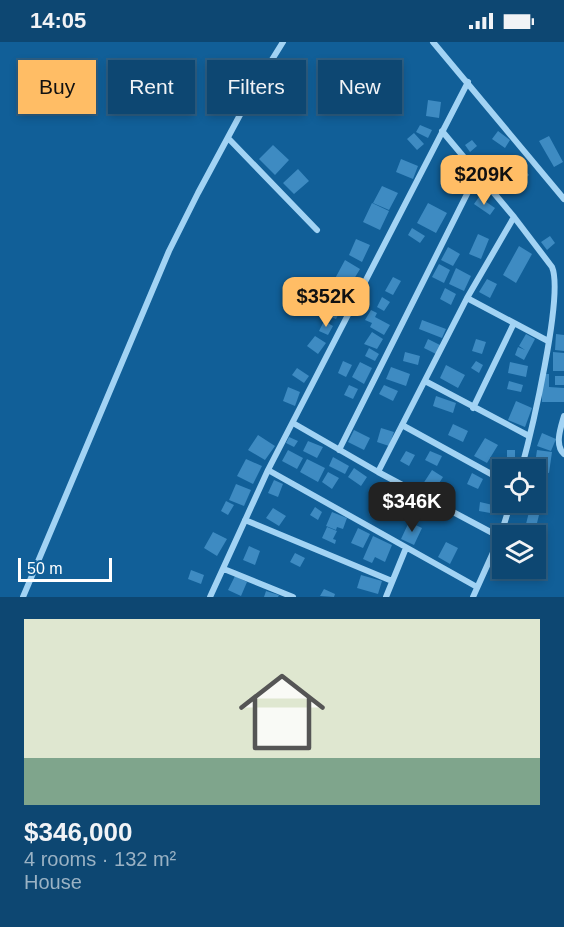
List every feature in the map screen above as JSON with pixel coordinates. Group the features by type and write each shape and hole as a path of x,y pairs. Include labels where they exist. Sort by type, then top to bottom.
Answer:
{"street":[{"path":"23,597 169,251 228,138 283,42"},
{"path":"433,42 564,199"},
{"path":"210,597 268,470 468,82"},
{"path":"442,131 514,217 552,267 555,275 556,285 548,341 524,459"},
{"path":"228,138 317,230"},
{"path":"339,450 478,172"},
{"path":"378,472 467,298 514,217"},
{"path":"467,298 548,341"},
{"path":"474,408 514,323"},
{"path":"425,381 529,436"},
{"path":"564,416 559,443 560,450 564,454"},
{"path":"292,423 492,533"},
{"path":"402,425 492,474"},
{"path":"268,470 477,587"},
{"path":"245,520 392,581"},
{"path":"386,597 406,548"},
{"path":"473,597 492,554"},
{"path":"224,569 293,597"}],"building":[{"path":"428,100 441,102 439,118 426,116"},
{"path":"420,125 432,130 428,138 416,132"},
{"path":"498,131 510,140 505,148 492,139"},
{"path":"414,133 424,144 417,150 407,139"},
{"path":"549,136 563,162 554,167 539,141"},
{"path":"472,140 477,146 470,152 465,145"},
{"path":"273,145 289,160 275,175 259,159"},
{"path":"499,157 506,164 499,171 492,164"},
{"path":"401,159 418,166 413,179 396,172"},
{"path":"519,164 529,175 523,180 514,169"},
{"path":"298,169 309,181 294,194 283,183"},
{"path":"453,177 469,184 466,190 450,183"},
{"path":"382,186 398,193 389,210 373,203"},
{"path":"479,197 495,208 490,215 474,204"},
{"path":"372,203 389,211 380,230 363,222"},
{"path":"428,203 447,213 436,233 417,223"},
{"path":"412,228 425,236 420,243 408,235"},
{"path":"478,234 489,239 481,259 469,254"},
{"path":"550,236 555,243 547,250 541,242"},
{"path":"356,239 370,245 362,262 349,255"},
{"path":"519,246 532,254 516,283 503,275"},
{"path":"448,247 460,254 453,266 441,260"},
{"path":"345,260 360,269 345,294 331,286"},
{"path":"439,264 450,270 444,283 432,277"},
{"path":"456,268 471,276 464,291 449,284"},
{"path":"393,277 401,281 393,295 385,291"},
{"path":"487,279 497,284 490,298 479,292"},
{"path":"445,288 456,294 451,305 440,299"},
{"path":"326,295 344,303 336,319 327,315 331,308 321,303"},
{"path":"382,297 390,302 384,311 377,307"},
{"path":"371,310 377,313 375,317 390,325 384,335 370,327 372,323 365,320"},
{"path":"422,320 446,329 442,338 419,329"},
{"path":"324,321 333,326 328,335 319,331"},
{"path":"372,332 383,339 377,349 364,344"},
{"path":"526,334 535,339 524,360 515,355 518,347 525,350 519,346"},
{"path":"556,334 564,335 564,351 555,350"},
{"path":"315,336 326,343 318,354 307,346"},
{"path":"428,339 442,346 438,355 424,348"},
{"path":"476,339 486,342 482,354 472,351"},
{"path":"369,348 379,354 375,361 365,356"},
{"path":"405,352 420,356 418,365 403,361"},
{"path":"553,352 564,353 564,371 553,371"},
{"path":"343,361 352,365 346,377 338,373"},
{"path":"476,361 483,365 479,373 471,368"},
{"path":"360,362 372,368 364,384 352,377"},
{"path":"510,362 528,366 526,377 508,373"},
{"path":"446,365 465,375 458,388 440,378"},
{"path":"391,367 410,374 406,386 386,379"},
{"path":"297,368 309,376 304,383 292,375"},
{"path":"542,374 549,374 549,387 564,388 564,402 542,402"},
{"path":"555,376 564,376 564,385 555,385"},
{"path":"509,381 523,385 521,392 507,389"},
{"path":"349,385 358,389 353,399 344,395"},
{"path":"384,385 398,391 393,401 379,394"},
{"path":"288,387 300,392 295,406 283,401"},
{"path":"436,396 456,403 453,413 433,406"},
{"path":"516,401 532,408 525,427 508,420"},
{"path":"453,424 468,431 463,442 448,435"},
{"path":"381,428 394,432 389,446 377,442"},
{"path":"354,430 370,438 364,450 348,442"},
{"path":"542,433 556,439 551,451 537,446"},
{"path":"258,435 275,446 265,460 248,450"},
{"path":"289,437 298,441 294,447 286,443"},
{"path":"485,438 498,445 487,463 474,456"},
{"path":"308,441 323,447 317,458 303,451"},
{"path":"288,450 303,458 297,469 282,461"},
{"path":"507,450 515,450 515,459 507,459"},
{"path":"537,450 552,452 549,473 546,472 546,459 536,459"},
{"path":"406,451 415,455 409,466 400,461"},
{"path":"430,451 442,456 437,466 425,460"},
{"path":"333,457 349,466 345,474 329,466"},
{"path":"246,459 262,466 253,484 237,476"},
{"path":"307,459 325,468 318,482 300,472"},
{"path":"354,468 367,477 361,486 348,477"},
{"path":"432,470 443,477 432,494 421,487"},
{"path":"328,472 339,478 332,489 322,482"},
{"path":"472,473 483,479 478,489 467,484"},
{"path":"274,480 283,484 278,497 268,493"},
{"path":"382,482 398,489 396,494 380,486"},
{"path":"236,484 251,490 244,506 229,500"},
{"path":"380,494 393,501 382,521 369,514"},
{"path":"226,501 234,505 228,515 221,511"},
{"path":"480,502 492,505 492,513 496,514 479,511"},
{"path":"315,507 322,512 318,520 310,515"},
{"path":"273,508 286,516 279,526 266,518"},
{"path":"332,512 347,518 343,529 337,527 336,530 326,526"},
{"path":"529,513 539,515 536,525 526,525"},
{"path":"409,522 422,528 414,545 401,539"},
{"path":"327,527 337,531 333,539 336,540 335,544 322,538"},
{"path":"358,528 370,534 363,548 351,543"},
{"path":"213,532 227,539 217,556 204,548"},
{"path":"373,536 392,545 385,562 375,557 372,563 363,559"},
{"path":"446,542 458,548 450,564 438,557"},
{"path":"249,546 260,551 255,565 243,560"},
{"path":"295,553 305,558 300,567 290,562"},
{"path":"191,570 204,575 201,584 188,579"},
{"path":"361,575 382,581 378,594 357,588"},
{"path":"235,576 247,582 241,596 228,590"},
{"path":"324,589 335,594 334,597 320,596"},
{"path":"266,591 279,595 278,597 264,597"}]}
